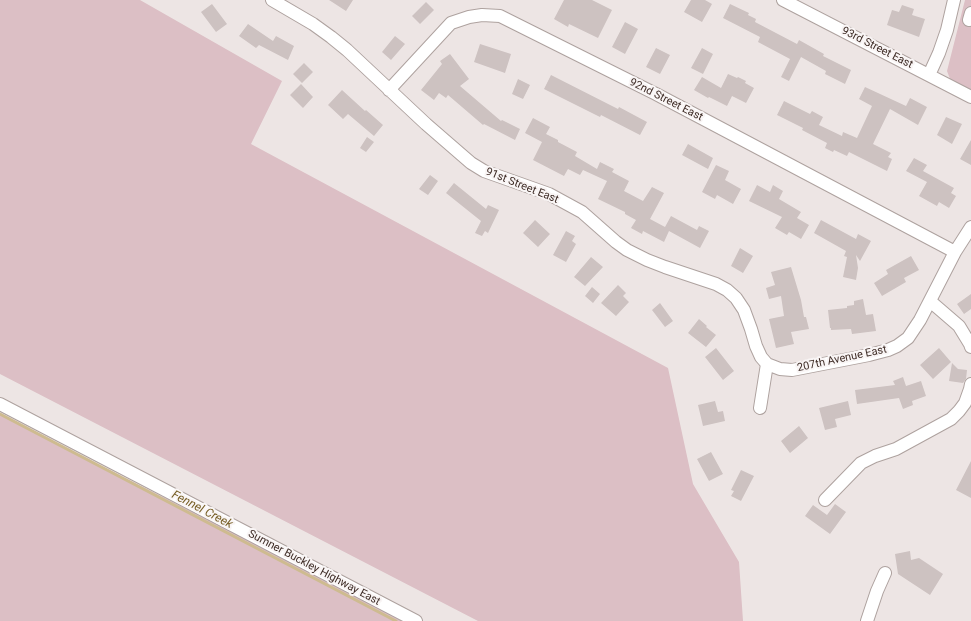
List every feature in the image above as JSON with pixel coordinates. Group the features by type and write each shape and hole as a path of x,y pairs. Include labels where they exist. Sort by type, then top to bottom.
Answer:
{"street":[{"name":"91st Street East","path":"272,0 313,24 347,50 470,163 484,171 548,194 582,212 616,242 627,250 647,260 665,268 716,284 727,290 736,298 744,310 756,346 761,357 767,364"},
{"name":"93rd Street East","path":"783,0 971,97"},
{"path":"929,75 947,30 954,0"},
{"name":"92nd Street East","path":"389,90 451,23 469,17 482,15 500,16 656,94 955,252"},
{"name":"207th Avenue East","path":"767,364 780,369 792,370 869,355 897,346 908,338 920,320 955,252 971,227"},
{"path":"930,301 959,326 971,347"},
{"path":"760,408 767,364"},
{"path":"825,500 861,463 875,456 896,449 951,419 965,403 971,384"},
{"name":"Sumner Buckley Highway East","path":"0,404 416,621"},
{"path":"867,621 877,591 886,573"}],"shaded area":[{"path":"0,0 140,0 282,81 251,144 668,368 693,484 739,562 743,621 478,621 0,374"},
{"path":"965,0 971,0 971,90 950,79 947,71"},
{"path":"0,415 409,621 0,621"}],"building":[{"path":"329,0 353,0 346,11"},
{"path":"564,0 592,0 612,10 598,38 569,24 568,27 554,19"},
{"path":"691,0 705,0 712,4 702,22 684,12"},
{"path":"426,2 434,10 420,24 412,16"},
{"path":"212,4 227,24 216,32 201,12"},
{"path":"730,4 749,13 748,15 756,19 755,22 797,44 799,40 824,54 823,56 851,70 845,84 825,74 826,71 801,57 789,81 781,77 790,59 758,42 760,37 723,18"},
{"path":"902,5 914,9 912,15 925,19 919,37 887,25 892,10 899,12"},
{"path":"625,22 638,29 625,54 612,47"},
{"path":"248,24 273,41 276,36 294,46 288,60 259,45 256,48 239,36"},
{"path":"395,36 405,44 391,60 382,52"},
{"path":"480,44 511,54 505,73 474,62"},
{"path":"656,48 670,55 660,74 646,67"},
{"path":"702,48 713,54 703,74 691,68"},
{"path":"450,54 469,79 460,86 501,121 502,120 520,129 515,140 484,124 483,125 448,95 446,98 439,93 434,100 421,90 442,64 440,61"},
{"path":"304,63 313,72 302,83 293,74"},
{"path":"728,74 746,81 745,83 754,88 746,103 732,96 727,106 694,90 702,77 721,88"},
{"path":"551,75 647,122 640,135 544,89"},
{"path":"518,79 530,85 523,99 512,94"},
{"path":"301,84 313,97 303,108 290,95"},
{"path":"865,87 906,106 910,98 927,107 918,125 890,109 873,144 891,153 888,157 892,159 887,171 849,152 847,156 825,148 827,143 802,130 803,128 777,115 784,101 810,114 812,111 823,117 819,125 842,136 843,132 857,138 872,106 859,99"},
{"path":"342,90 383,125 374,136 348,114 343,119 328,105"},
{"path":"946,117 962,124 952,144 937,135"},
{"path":"533,118 550,127 546,134 577,152 575,156 597,169 600,162 614,169 612,172 629,181 624,191 643,201 652,187 664,193 650,219 665,227 671,216 697,230 699,226 709,231 700,248 669,231 664,242 643,231 642,234 631,228 636,220 625,214 625,212 598,199 607,181 583,170 580,175 568,169 564,176 533,160 542,142 525,133"},
{"path":"367,137 374,142 366,152 360,148"},
{"path":"971,140 971,165 960,159"},
{"path":"688,144 713,158 708,169 682,155"},
{"path":"914,158 927,165 923,171 954,188 951,193 956,196 949,208 939,202 937,206 919,196 927,182 906,171"},
{"path":"716,165 729,171 725,180 741,189 733,204 717,195 715,199 702,192"},
{"path":"430,175 438,181 428,195 419,189"},
{"path":"454,183 486,209 488,205 499,210 488,233 485,231 482,236 475,233 481,221 446,193"},
{"path":"757,185 770,192 773,185 783,191 779,199 801,212 797,218 809,225 801,239 789,232 787,235 775,228 782,217 749,201"},
{"path":"535,220 550,234 538,247 523,233"},
{"path":"821,220 856,239 858,234 871,241 860,261 856,255 858,268 856,280 843,277 847,257 844,256 846,251 814,233"},
{"path":"566,231 575,236 572,241 576,244 566,262 553,255"},
{"path":"740,248 753,256 743,273 731,266"},
{"path":"911,256 919,270 904,278 906,282 882,296 874,283 888,274 886,270"},
{"path":"591,257 603,267 585,286 574,277"},
{"path":"791,267 801,300 804,317 806,317 809,329 791,332 794,344 776,348 769,319 784,316 781,296 769,299 766,288 775,285 771,272"},
{"path":"618,285 626,293 623,296 629,302 616,316 601,303"},
{"path":"592,287 600,294 593,303 585,296"},
{"path":"971,294 971,309 964,314 957,304"},
{"path":"863,299 866,315 873,314 876,331 852,334 851,329 831,330 828,310 847,308 847,306 854,305 854,301"},
{"path":"660,303 673,321 665,327 652,310"},
{"path":"699,319 716,335 706,347 688,333"},
{"path":"716,348 734,371 723,380 705,357"},
{"path":"939,348 951,362 933,379 920,365"},
{"path":"952,363 958,369 967,370 966,379 963,383 949,381"},
{"path":"903,377 906,386 921,381 926,396 912,401 913,405 903,409 899,398 857,404 855,390 895,385 893,381"},
{"path":"715,401 718,412 723,411 725,421 703,426 698,405"},
{"path":"848,401 851,415 835,419 837,427 825,430 819,408"},
{"path":"799,426 808,438 790,453 781,441"},
{"path":"711,452 723,474 709,481 697,459"},
{"path":"971,461 971,498 956,490"},
{"path":"741,470 754,476 741,501 731,496 734,491 731,490"},
{"path":"835,504 846,512 830,534 805,516 813,505 827,515"},
{"path":"910,551 911,560 919,558 943,574 930,595 898,574 895,554"}],"waterway":[{"name":"Fennel Creek","path":"0,414 396,621"}]}
